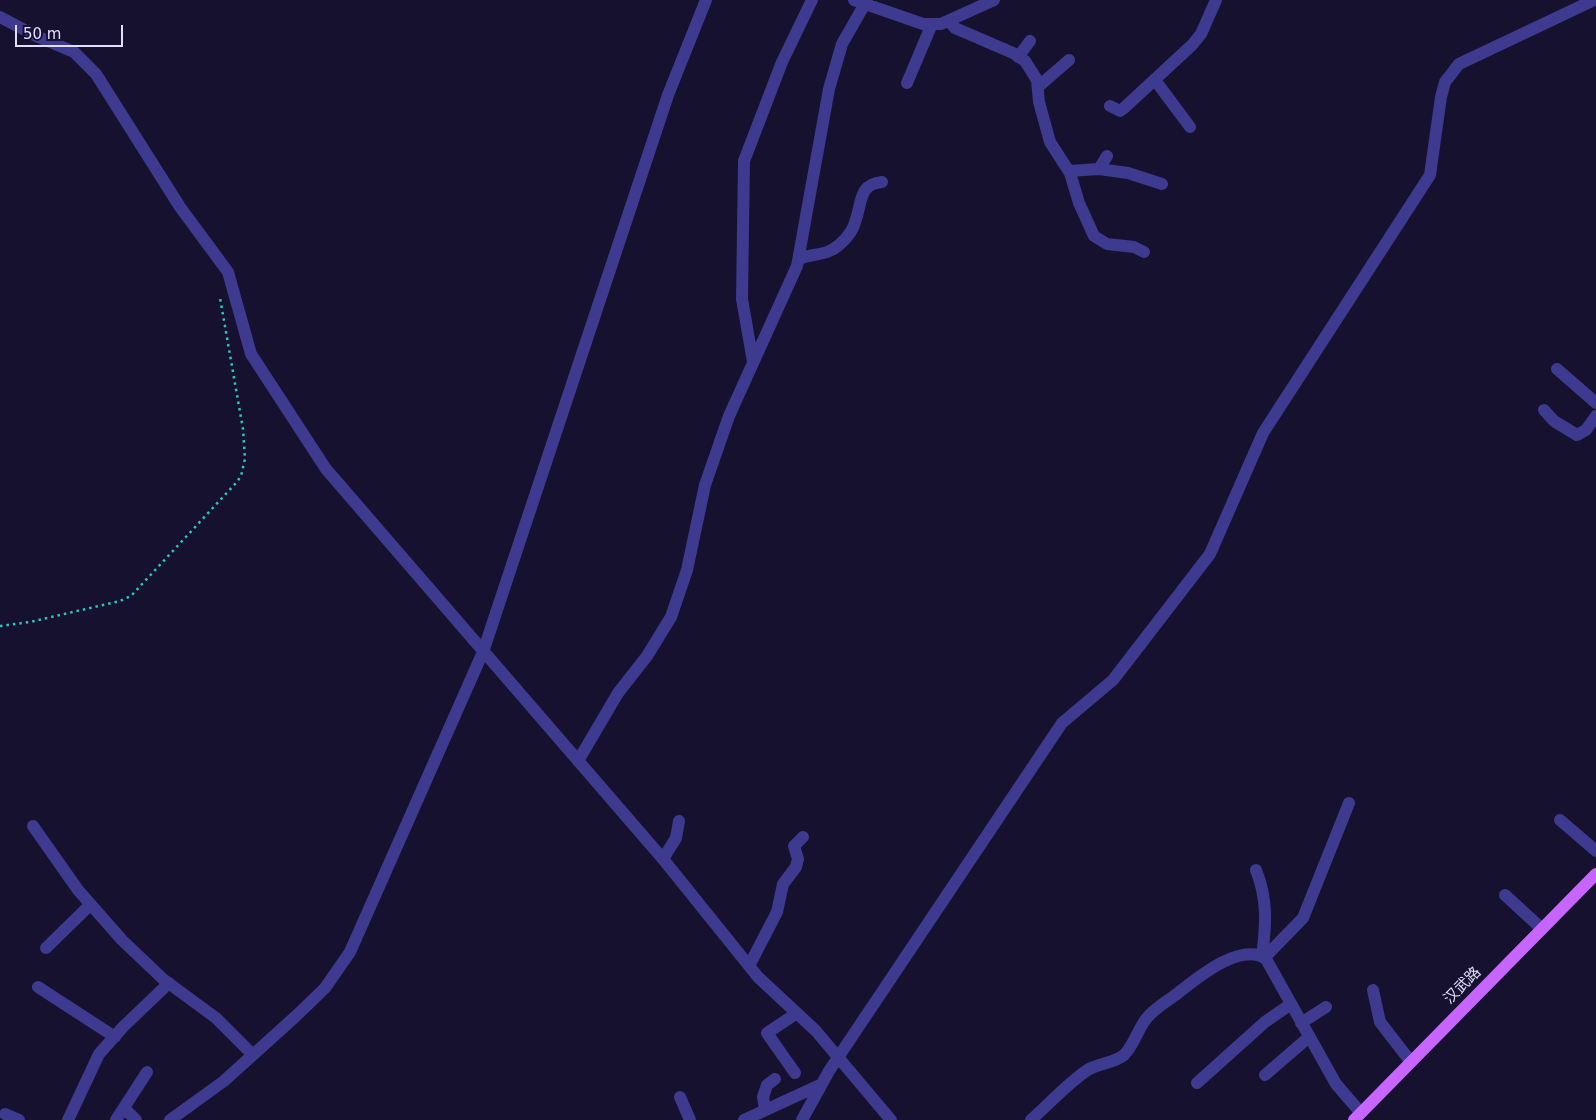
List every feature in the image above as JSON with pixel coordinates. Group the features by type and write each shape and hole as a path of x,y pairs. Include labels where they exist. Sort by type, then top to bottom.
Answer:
{"main road":[{"name":"汉武路","path":"1357,1117 1596,874"}],"street":[{"path":"170,1120 224,1081 325,988 350,952 483,652 668,95 706,0"},
{"path":"754,362 742,299 744,161 782,62 812,0"},
{"path":"578,761 618,692 647,656 671,617 687,570 705,485 729,416 778,312 799,259 829,89 842,44 862,1 923,24 941,24 994,0"},
{"path":"1110,106 1120,111 1124,108 1196,41 1216,0"},
{"path":"802,1120 814,1100 820,1085 1062,723 1113,680 1210,554 1264,433 1430,175 1440,97 1445,82 1459,64 1594,0"},
{"path":"0,17 36,36 74,52 96,74 180,207 228,272 250,354 326,469 663,859 749,966 816,1031 891,1120"},
{"path":"949,21 954,28 1018,57 1034,73 1039,86 1039,102 1047,134 1053,150 1069,171 1079,203 1094,236 1107,244 1134,246 1144,252"},
{"path":"907,83 932,24"},
{"path":"1018,57 1030,41"},
{"path":"1039,86 1070,60"},
{"path":"1155,80 1190,127"},
{"path":"1099,169 1107,156"},
{"path":"1069,171 1099,169 1128,173 1162,184"},
{"path":"799,259 829,252 839,246 857,219 862,192 872,183 882,182"},
{"path":"1557,369 1596,403"},
{"path":"1544,410 1554,421 1577,435 1586,430 1596,416"},
{"path":"1031,1120 1085,1072 1102,1064 1117,1060 1124,1054 1152,1013 1196,978 1225,960 1263,957 1303,918 1349,803"},
{"path":"1560,820 1596,851"},
{"path":"663,859 676,838 679,821"},
{"path":"33,826 90,905 146,964 216,1018 253,1055"},
{"path":"749,966 777,912 783,884 796,867 798,859 794,846 803,837"},
{"path":"1256,870 1263,890 1266,907 1263,957 1357,1117"},
{"path":"1505,895 1542,930"},
{"path":"46,948 90,905"},
{"path":"68,1120 99,1054 169,983"},
{"path":"38,987 115,1037"},
{"path":"1373,990 1380,1022 1411,1062"},
{"path":"1197,1083 1265,1022 1290,1004"},
{"path":"1301,1023 1326,1007"},
{"path":"795,1073 766,1033 797,1013"},
{"path":"1265,1075 1308,1036"},
{"path":"116,1120 147,1072"},
{"path":"765,1109 763,1097 766,1085 775,1079"},
{"path":"744,1120 820,1085"},
{"path":"680,1097 690,1120"},
{"path":"124,1108 136,1120"},
{"path":"5,1114 19,1120"}],"path":[{"path":"0,626 68,614 120,601 131,596 241,476 245,460 243,429 219,291"}]}
